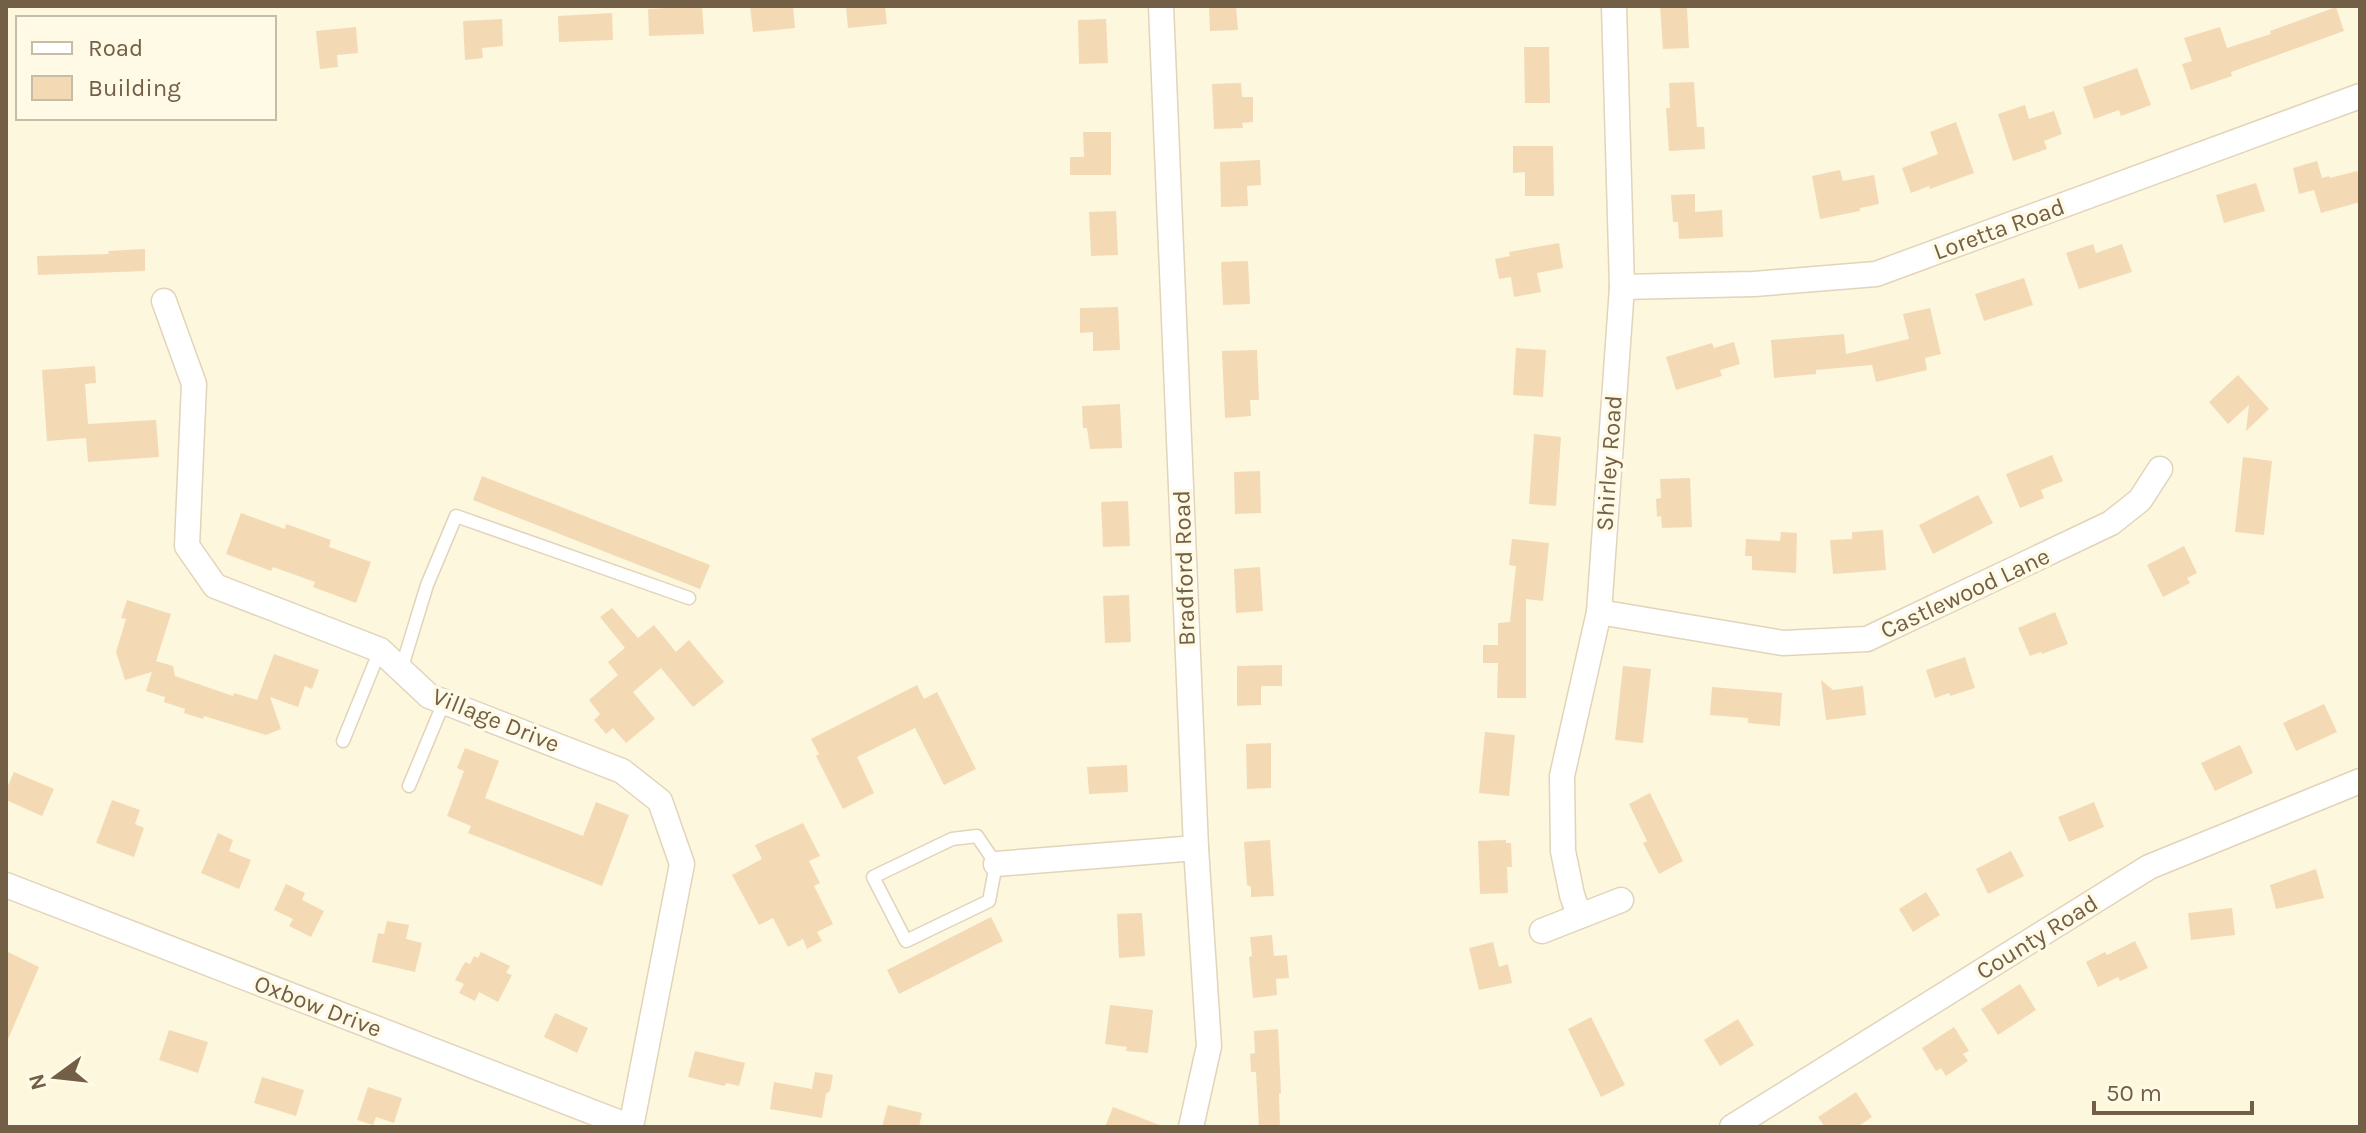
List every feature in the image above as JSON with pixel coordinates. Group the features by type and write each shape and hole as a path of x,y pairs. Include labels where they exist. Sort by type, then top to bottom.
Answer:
{"street":[{"name":"Bradford Road","path":"1161,6 1196,848 1209,1046 1191,1127"},
{"name":"Shirley Road","path":"1579,915 1563,851 1562,776 1599,612 1622,287 1614,6"},
{"name":"Loretta Road","path":"1622,287 1754,284 1876,274 2360,96"},
{"name":"Village Drive","path":"164,301 194,384 187,546 215,586 380,650 429,696 622,771 660,801 682,864 631,1127"},
{"name":"Castlewood Lane","path":"1599,612 1783,643 1867,639 2111,523 2140,500 2160,469"},
{"name":"County Road","path":"1732,1127 2149,867 2360,781"},
{"path":"996,864 1196,848"},
{"name":"Oxbow Drive","path":"6,885 631,1127"},
{"path":"1542,931 1621,900"}],"lane":[{"path":"401,670 427,585 456,516 689,598"},
{"path":"343,741 380,650"},
{"path":"409,786 444,702"},
{"path":"977,836 996,864 989,901 906,941 873,877 952,839 977,836"}],"building":[{"path":"702,6 704,34 649,36 648,9"},
{"path":"750,6 793,6 795,28 753,32"},
{"path":"846,6 885,6 887,24 848,28"},
{"path":"1209,6 1236,6 1238,30 1210,31"},
{"path":"1660,6 1687,8 1689,48 1663,49"},
{"path":"2336,7 2344,31 2231,72 2232,76 2191,90 2182,64 2192,61 2184,38 2220,27 2227,48"},
{"path":"612,13 613,40 559,42 558,16"},
{"path":"502,19 503,46 482,48 483,58 465,60 463,21"},
{"path":"1106,19 1108,63 1079,64 1078,20"},
{"path":"356,27 358,53 337,55 338,67 320,69 316,31"},
{"path":"1524,47 1549,47 1550,103 1525,103"},
{"path":"2137,68 2151,105 2121,116 2119,110 2094,119 2083,87"},
{"path":"1694,82 1697,127 1704,127 1705,149 1669,151 1666,108 1670,108 1669,83"},
{"path":"1241,83 1242,97 1253,97 1253,122 1242,123 1243,128 1214,129 1212,84"},
{"path":"2025,105 2029,119 2054,111 2062,134 2044,141 2047,149 2013,161 1998,114"},
{"path":"1956,122 1974,173 1911,193 1902,168 1938,154 1930,132"},
{"path":"1083,132 1111,132 1111,175 1070,175 1070,157 1084,157"},
{"path":"1513,146 1553,146 1554,196 1525,196 1525,172 1513,173"},
{"path":"1260,160 1261,185 1247,186 1248,206 1221,207 1220,162"},
{"path":"2317,161 2322,178 2357,171 2360,202 2321,213 2314,190 2299,194 2293,168"},
{"path":"1840,170 1843,181 1874,175 1879,204 1820,219 1812,176"},
{"path":"2256,183 2265,211 2224,223 2216,195"},
{"path":"1695,194 1695,212 1722,210 1723,237 1679,239 1678,222 1673,222 1671,195"},
{"path":"1116,211 1118,255 1091,256 1089,212"},
{"path":"1559,243 1563,268 1537,273 1541,292 1514,297 1511,277 1499,279 1495,259 1510,256 1509,252"},
{"path":"2093,244 2096,253 2122,244 2132,272 2079,289 2066,253"},
{"path":"145,249 145,271 38,275 37,256 109,254 108,251"},
{"path":"1248,261 1250,304 1223,305 1221,262"},
{"path":"2024,278 2033,305 1984,321 1975,294"},
{"path":"1118,307 1120,350 1093,351 1093,332 1080,333 1080,308"},
{"path":"1930,308 1941,354 1925,358 1927,370 1876,382 1872,365 1816,370 1816,374 1774,378 1771,340 1844,334 1846,354 1909,339 1903,314"},
{"path":"1734,342 1740,364 1720,370 1722,376 1676,390 1666,357 1712,343 1714,348"},
{"path":"1516,348 1546,350 1543,397 1513,395"},
{"path":"1257,350 1259,400 1250,400 1251,416 1225,418 1222,351"},
{"path":"95,366 96,383 85,384 88,424 156,420 159,457 88,462 86,438 47,441 42,370"},
{"path":"2238,375 2269,409 2246,431 2249,405 2228,424 2209,402"},
{"path":"1120,404 1122,448 1090,449 1087,428 1083,428 1082,406"},
{"path":"1534,434 1561,437 1556,506 1529,504"},
{"path":"2052,455 2063,481 2041,490 2044,498 2020,508 2006,474"},
{"path":"2243,457 2272,461 2264,535 2235,532"},
{"path":"1260,471 1261,513 1235,514 1234,472"},
{"path":"482,476 710,565 700,589 473,500"},
{"path":"1690,478 1692,527 1662,528 1661,516 1657,517 1656,499 1661,498 1660,479"},
{"path":"1978,495 1993,523 1933,554 1919,525"},
{"path":"1128,501 1130,546 1103,547 1101,502"},
{"path":"241,513 285,529 286,524 331,540 329,547 371,562 356,603 313,587 315,582 273,567 271,571 226,554"},
{"path":"1883,530 1886,570 1833,574 1830,540 1852,539 1852,532"},
{"path":"1781,532 1797,533 1796,573 1752,570 1752,556 1745,556 1746,539 1780,541"},
{"path":"1512,539 1549,543 1543,601 1526,599 1526,698 1497,698 1498,663 1483,663 1483,645 1498,645 1498,623 1510,622 1516,566 1509,565"},
{"path":"2184,546 2197,573 2187,578 2190,583 2163,597 2147,565"},
{"path":"1260,567 1263,611 1236,613 1234,569"},
{"path":"1129,595 1131,642 1105,643 1103,596"},
{"path":"127,600 171,614 156,661 173,666 175,676 233,696 234,693 257,700 274,654 319,670 312,689 305,686 298,707 270,697 281,729 266,735 184,713 185,709 164,702 165,697 146,691 152,672 125,680 116,652 126,619 121,618"},
{"path":"612,608 638,638 654,625 676,652 689,640 724,682 693,707 661,668 633,692 655,719 626,743 613,728 606,734 594,720 600,714 589,700 618,675 608,662 625,648 600,617"},
{"path":"2055,612 2068,644 2030,656 2018,628"},
{"path":"1965,657 1975,688 1935,698 1926,670"},
{"path":"1282,665 1282,686 1261,686 1261,705 1237,706 1237,666"},
{"path":"1623,666 1651,669 1643,743 1615,740"},
{"path":"1821,680 1833,690 1863,686 1866,715 1826,720"},
{"path":"917,685 924,699 937,692 976,769 944,785 915,728 857,757 874,793 843,809 816,756 819,754 811,739"},
{"path":"1712,687 1782,693 1780,726 1748,723 1748,718 1710,715"},
{"path":"2324,704 2337,732 2296,751 2283,723"},
{"path":"1485,732 1515,735 1509,796 1479,793"},
{"path":"1271,743 1271,788 1247,789 1246,744"},
{"path":"2240,745 2253,773 2215,791 2201,763"},
{"path":"465,748 499,761 485,798 583,836 596,802 629,815 602,886 468,833 471,826 447,816 464,771 457,768"},
{"path":"1127,765 1128,792 1089,794 1087,767"},
{"path":"14,772 54,789 42,816 6,800 6,790"},
{"path":"1650,793 1683,861 1659,874 1643,843 1647,841 1629,804"},
{"path":"112,800 140,810 135,824 144,828 134,857 96,843"},
{"path":"2094,802 2104,827 2069,842 2058,817"},
{"path":"803,823 820,856 809,861 820,883 814,886 833,924 817,932 822,941 807,949 803,939 788,947 773,918 759,925 732,875 762,859 755,845"},
{"path":"218,833 233,840 229,851 251,860 239,889 201,873"},
{"path":"1270,840 1274,896 1251,897 1251,887 1247,885 1244,842"},
{"path":"1506,840 1506,843 1511,843 1512,867 1507,867 1508,893 1480,894 1478,841"},
{"path":"2011,851 2024,876 1988,894 1976,869"},
{"path":"2316,869 2324,898 2276,909 2270,885"},
{"path":"286,884 305,893 302,900 324,911 311,937 289,926 293,919 274,910"},
{"path":"1926,892 1940,915 1913,932 1899,909"},
{"path":"2232,908 2235,935 2191,940 2188,913"},
{"path":"1142,913 1145,956 1119,958 1117,914"},
{"path":"991,917 1003,941 899,994 887,970"},
{"path":"387,921 409,925 406,939 422,943 415,972 372,962 378,933 384,934"},
{"path":"1272,935 1274,956 1287,955 1289,978 1276,979 1277,995 1253,998 1250,937"},
{"path":"2135,941 2148,968 2098,987 2086,962"},
{"path":"1493,942 1499,967 1508,964 1512,983 1479,990 1469,948"},
{"path":"6,951 39,967 6,1044"},
{"path":"481,952 510,966 506,973 512,975 498,1002 479,992 475,1001 459,993 464,984 455,980 465,962 470,964 474,956 478,958"},
{"path":"2020,984 2036,1010 1998,1035 1981,1009"},
{"path":"1110,1005 1153,1010 1148,1053 1126,1051 1127,1047 1105,1044"},
{"path":"555,1013 588,1028 577,1053 544,1037"},
{"path":"1591,1017 1625,1085 1601,1097 1568,1029"},
{"path":"1738,1019 1754,1045 1720,1066 1704,1040"},
{"path":"1954,1027 1969,1051 1963,1054 1968,1061 1946,1076 1941,1068 1936,1071 1922,1048"},
{"path":"1278,1029 1280,1127 1259,1127 1256,1072 1251,1072 1250,1054 1255,1053 1254,1031"},
{"path":"169,1030 208,1042 198,1073 159,1060"},
{"path":"695,1051 745,1063 739,1086 727,1083 724,1086 688,1077"},
{"path":"815,1072 833,1075 822,1118 770,1109 774,1082 812,1089"},
{"path":"262,1077 304,1090 296,1116 254,1103"},
{"path":"368,1087 402,1098 394,1123 376,1117 373,1125 357,1120"},
{"path":"1856,1092 1872,1117 1857,1127 1825,1127 1818,1117"},
{"path":"888,1105 922,1113 919,1127 882,1127"},
{"path":"1113,1107 1162,1126 1105,1127"}]}
